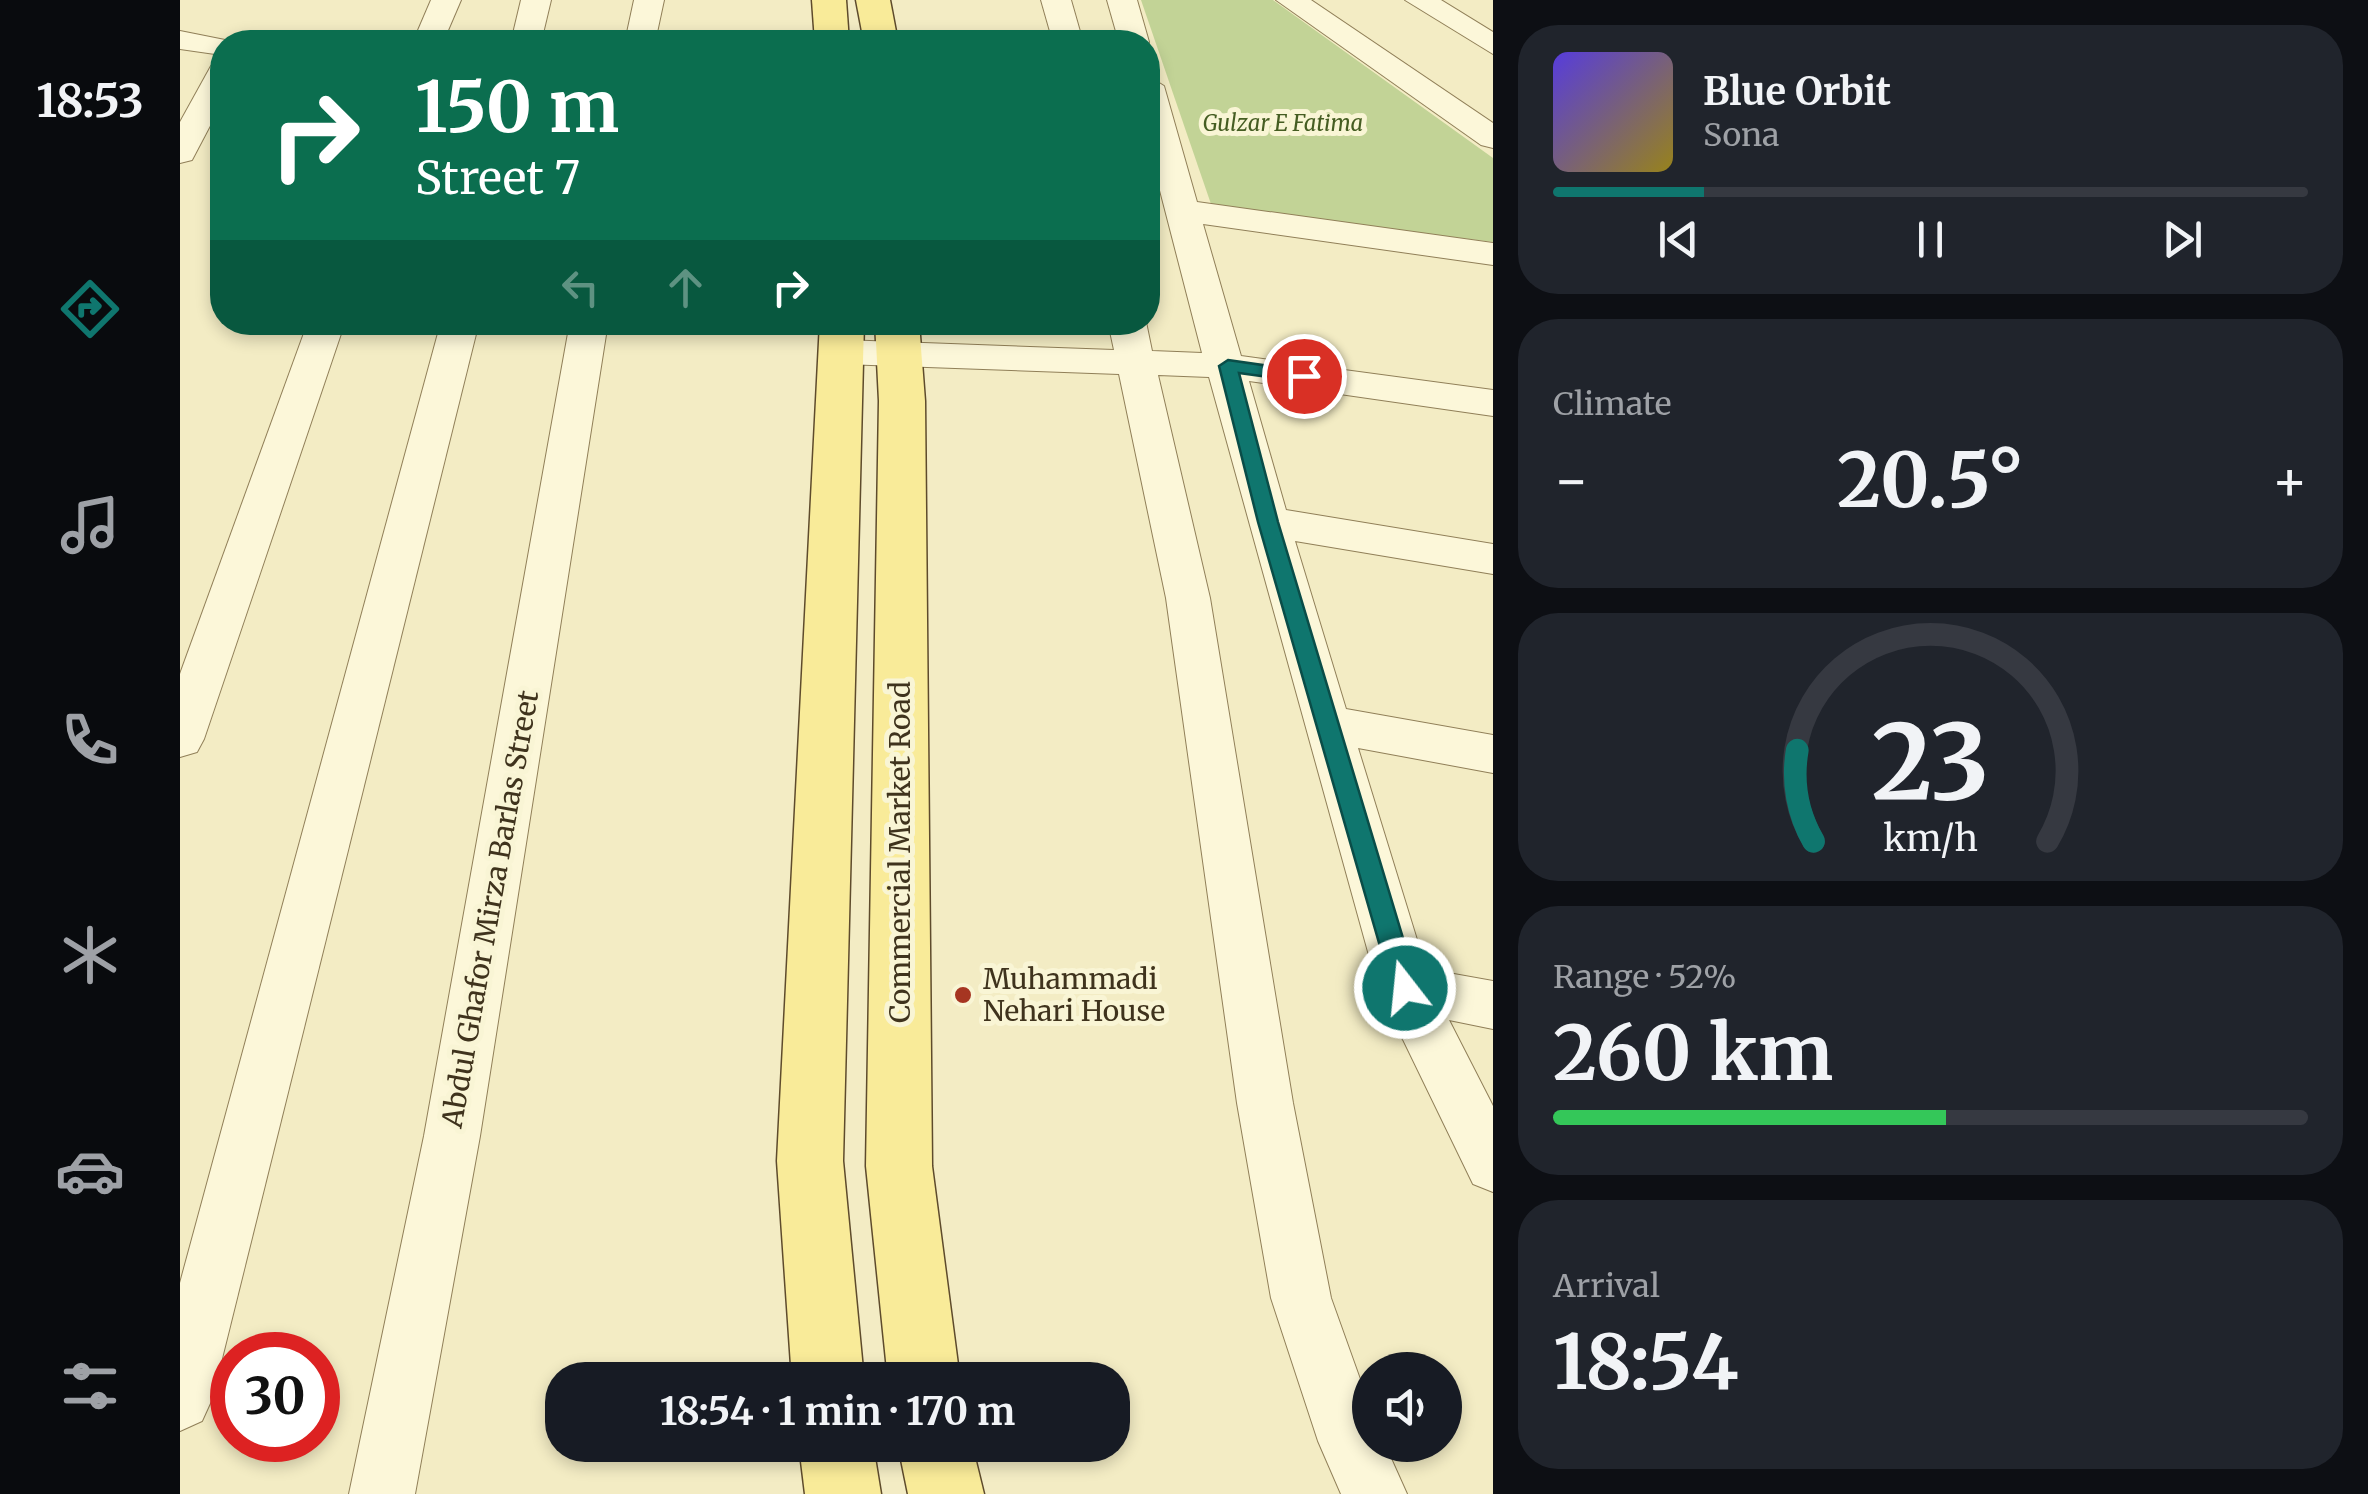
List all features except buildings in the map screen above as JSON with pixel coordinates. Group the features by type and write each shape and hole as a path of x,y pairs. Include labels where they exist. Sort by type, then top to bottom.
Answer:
{"main road":[{"path":"828,0 831,30"},
{"path":"873,0 879,30"},
{"path":"827,1362 810,1162 842,337"},
{"name":"Commercial Market Road","path":"898,339 899,1166 922,1362"},
{"path":"838,1462 843,1494"},
{"path":"939,1462 946,1494"}],"street":[{"path":"433,30 446,0"},
{"path":"529,30 536,0"},
{"path":"643,30 649,0"},
{"path":"1056,0 1065,30"},
{"path":"1122,0 1131,30"},
{"path":"1291,0 1493,138"},
{"path":"1420,0 1493,45"},
{"path":"180,40 210,44"},
{"path":"180,153 210,96"},
{"path":"1160,125 1268,522 1405,988 1493,1165"},
{"path":"1186,210 1493,254"},
{"path":"180,739 322,335"},
{"path":"180,1399 457,335"},
{"name":"Abdul Ghafor Mirza Barlas Street","path":"382,1494 452,1136 587,335"},
{"path":"842,337 1132,341 1228,366 1493,404"},
{"path":"1132,341 1188,598 1265,1103 1301,1298 1350,1441 1374,1494"},
{"path":"1268,522 1493,559"},
{"path":"1328,724 1493,754"},
{"path":"1405,988 1493,1005"}],"green space":[{"name":"Gulzar E Fatima","path":"1141,0 1273,0 1493,158 1493,242 1212,207 1160,55 1160,30 1151,30"}],"place":[{"name":"Muhammadi Nehari House","path":"963,995"}],"route":[{"path":"1304,376 1228,366 1268,522 1405,988"}]}
